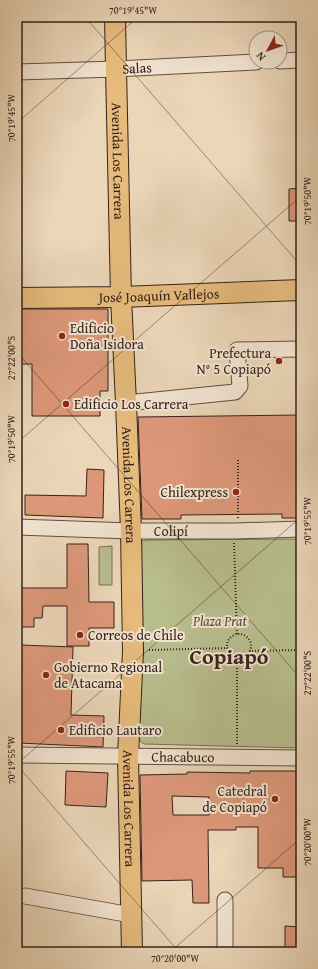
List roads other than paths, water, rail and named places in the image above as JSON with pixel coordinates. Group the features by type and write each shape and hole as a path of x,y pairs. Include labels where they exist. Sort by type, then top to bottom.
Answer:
{"main road":[{"name":"Avenida Los Carrera","path":"115,17 121,297 131,531 133,651 128,756 132,952"},
{"name":"José Joaquín Vallejos","path":"17,298 121,297 301,290"}],"street":[{"path":"288,61 301,60"},
{"name":"Salas","path":"17,72 248,62"},
{"path":"126,403 235,392 240,386 237,350 301,349"},
{"name":"Colipí","path":"17,527 131,531 236,531 301,529"},
{"name":"Chacabuco","path":"17,754 301,758"},
{"path":"25,896 131,915"},
{"path":"224,900 225,952"}],"place":[{"name":"Edificio Doña Isidora","path":"62,336"},
{"name":"Prefectura N° 5 Copiapó","path":"279,361"},
{"name":"Edificio Los Carrera","path":"66,404"},
{"name":"Chilexpress","path":"236,492"},
{"name":"Correos de Chile","path":"80,635"},
{"name":"Gobierno Regional de Atacama","path":"46,675"},
{"name":"Edificio Lautaro","path":"61,730"},
{"name":"Catedral de Copiapó","path":"275,799"}],"district":[{"name":"Copiapó","path":"229,656"}],"park label":[{"name":"Plaza Prat","path":"220,621"}]}
